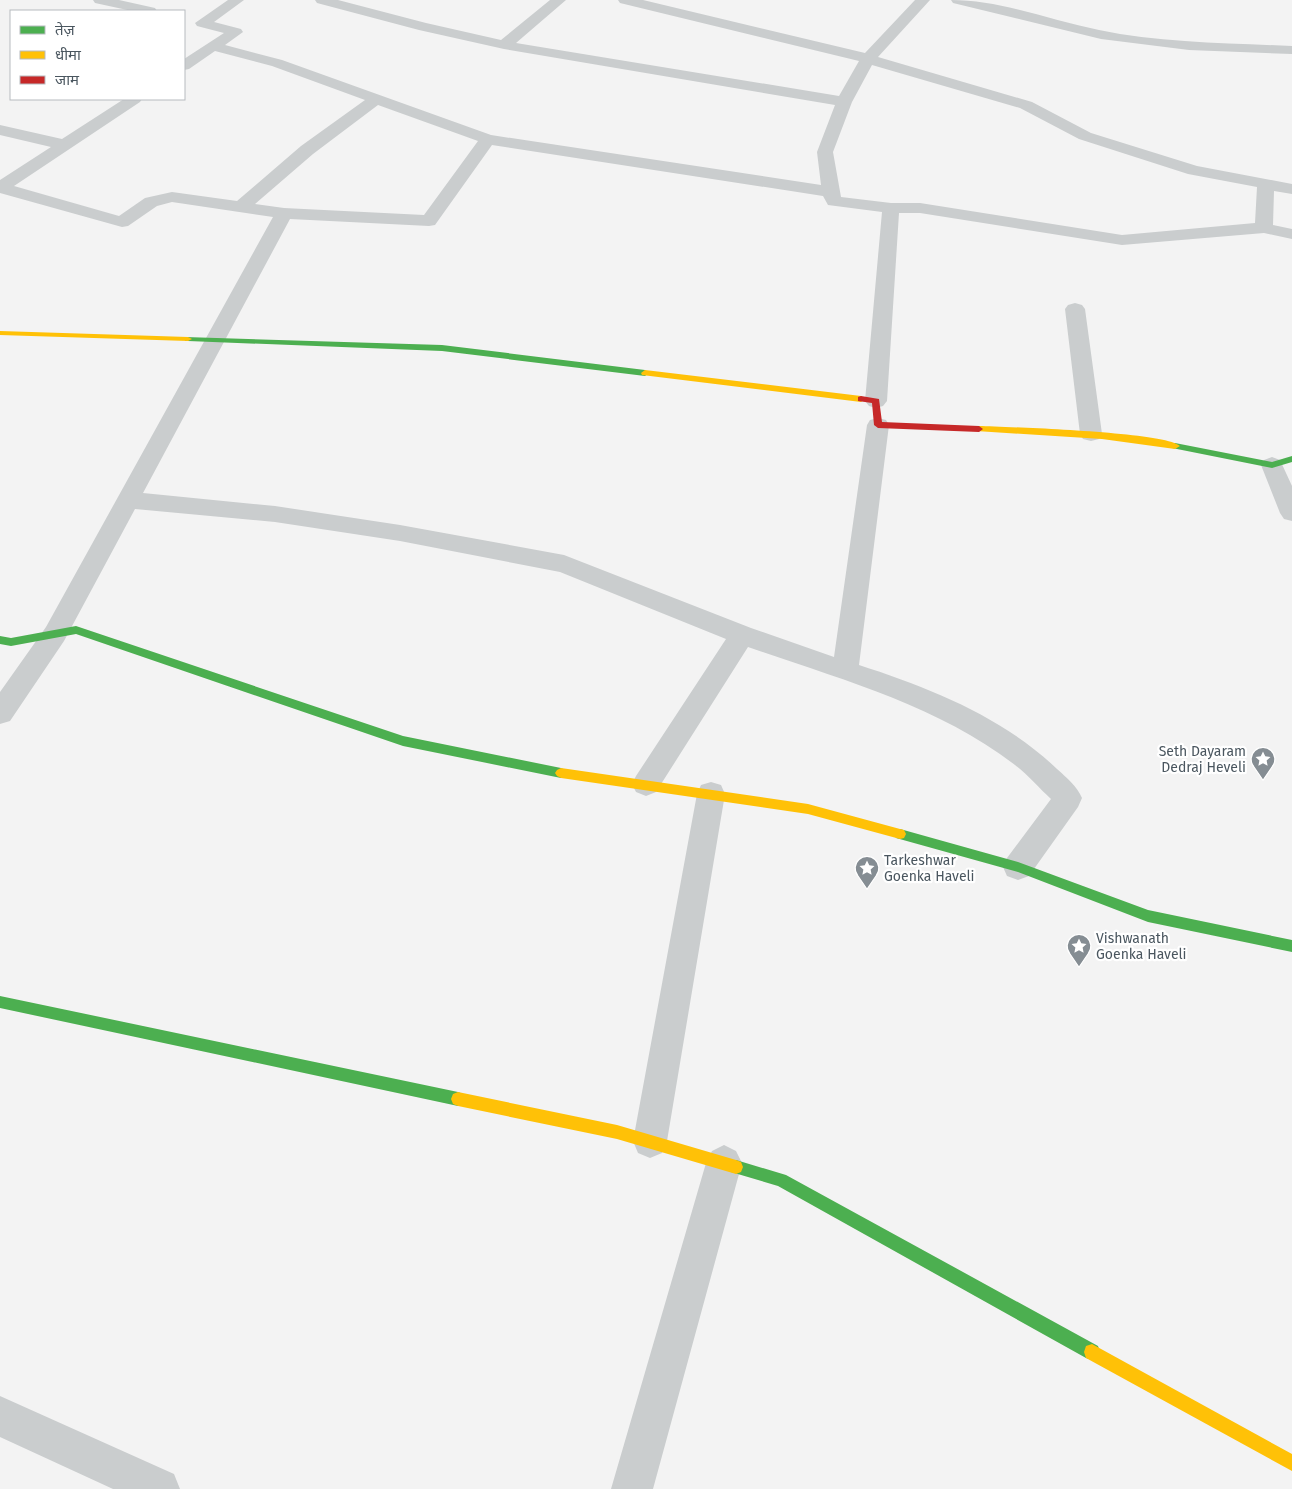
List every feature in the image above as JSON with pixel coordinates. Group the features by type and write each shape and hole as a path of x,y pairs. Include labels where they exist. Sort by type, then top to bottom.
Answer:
{"street":[{"path":"100,0 145,10"},
{"path":"202,23 237,0"},
{"path":"322,0 424,27 504,45 844,102"},
{"path":"504,45 559,0"},
{"path":"625,0 671,5 868,59 1026,105 1085,136 1194,170 1292,189"},
{"path":"923,0 868,59 844,102 825,152 830,192 834,200 891,208 920,208 1122,240 1264,228 1292,234"},
{"path":"958,0 1101,35 1190,46 1292,50"},
{"path":"185,19 236,32 185,65"},
{"path":"213,46 277,63 488,139 830,192"},
{"path":"240,207 307,150 376,99"},
{"path":"132,100 0,188 122,222 151,202 172,197 284,213 429,221 488,139"},
{"path":"0,130 65,145"},
{"path":"1264,228 1266,184"},
{"path":"845,671 877,413 891,208"},
{"path":"0,713 55,634 284,213"},
{"path":"1076,309 1091,434"},
{"path":"0,333 442,348 877,413 1135,438 1282,462 1292,513"},
{"path":"128,500 275,514 400,533 564,564 742,635 889,685 970,720 1025,757 1068,798 1018,868"},
{"path":"0,640 11,642 76,630 403,741 568,774 808,809 1018,868 1148,916 1292,946"},
{"path":"646,784 742,635"},
{"path":"650,1141 711,794"},
{"path":"0,1002 618,1132 781,1180 1292,1463"},
{"path":"632,1489 724,1163"},
{"path":"0,1416 159,1489"}],"traffic: fast":[{"path":"188,339 442,348 645,373"},
{"path":"1175,446 1272,465 1292,459"},
{"path":"0,640 11,642 76,630 403,741 561,773"},
{"path":"900,834 1018,867 1148,916 1292,946"},
{"path":"0,1002 458,1099"},
{"path":"736,1167 781,1180 1092,1352"}],"traffic: slow":[{"path":"0,333 188,339"},
{"path":"645,373 861,399"},
{"path":"979,429 1053,432 1126,438 1175,446"},
{"path":"561,773 808,809 900,834"},
{"path":"458,1099 617,1132 736,1167"},
{"path":"1092,1352 1292,1463"}],"traffic: jam":[{"path":"861,399 876,401 878,425 979,429"}],"place":[{"name":"Seth Dayaram Dedraj Heveli","path":"1263,780"},
{"name":"Tarkeshwar Goenka Haveli","path":"867,889"},
{"name":"Vishwanath Goenka Haveli","path":"1079,967"}]}
